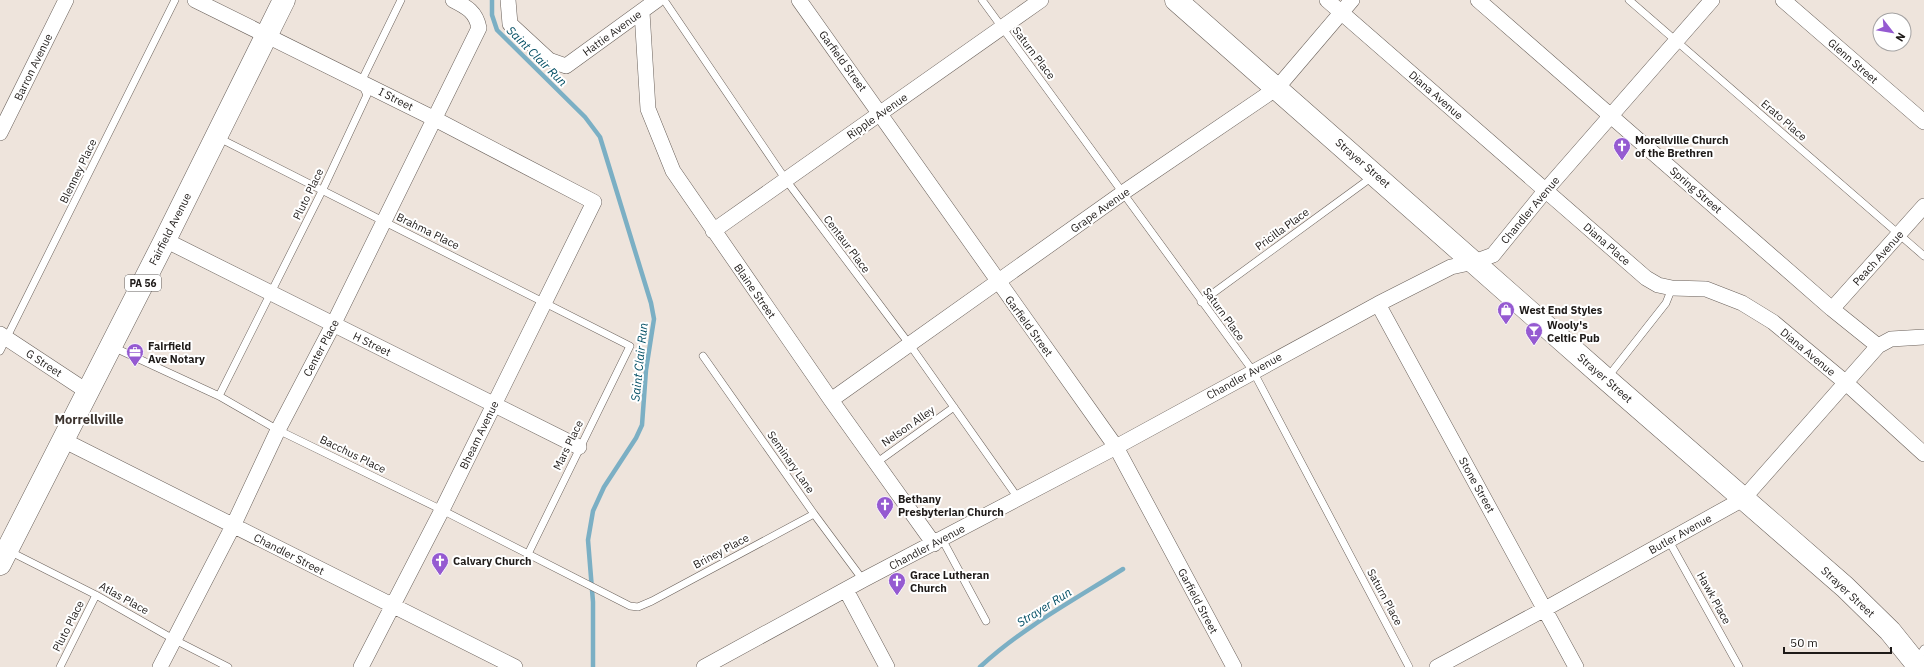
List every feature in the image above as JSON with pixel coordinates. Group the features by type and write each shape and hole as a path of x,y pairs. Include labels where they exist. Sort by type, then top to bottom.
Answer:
{"highway":[{"name":"Fairfield Avenue","path":"4,557 165,240 284,0"},
{"name":"Strayer Street","path":"1176,0 1606,379 1845,587 1920,659"}],"street":[{"name":"Barron Avenue","path":"0,133 66,0"},
{"name":"I Street","path":"195,0 267,34 435,119 594,202"},
{"name":"Center Place","path":"160,667 232,526 278,430 333,325 479,28 477,18 469,8 453,0"},
{"name":"Hattie Avenue","path":"508,0 510,24 549,60 566,66 657,0"},
{"name":"Garfield Street","path":"799,0 1116,447 1234,667"},
{"name":"Ripple Avenue","path":"713,231 1041,0"},
{"name":"Diana Avenue","path":"1327,0 1545,191"},
{"name":"Grape Avenue","path":"830,400 910,345 1124,192 1277,88 1352,0"},
{"name":"Spring Street","path":"1478,0 1832,309 1878,346"},
{"name":"Chandler Avenue","path":"704,667 863,580 1116,447 1378,304 1451,267 1474,262 1493,254 1545,191 1677,42 1712,0"},
{"name":"Glenn Street","path":"1783,0 1924,122"},
{"name":"Blaine Street","path":"642,12 648,109 673,171 830,400 876,463 938,541"},
{"name":"Diana Place","path":"1545,191 1646,278 1658,285 1672,288"},
{"name":"Bheam Avenue","path":"360,667 442,510 546,302 594,202"},
{"name":"Peach Avenue","path":"1832,309 1924,206"},
{"name":"H Street","path":"165,240 579,447"},
{"name":"Diana Avenue","path":"1672,288 1706,289 1742,303 1773,322 1845,382 1924,454"},
{"name":"Stone Street","path":"1378,304 1576,667"},
{"path":"1878,346 1891,339 1924,338"},
{"name":"G Street","path":"2,341 88,392"},
{"name":"Butler Avenue","path":"1437,667 1669,541 1743,499 1878,346"},
{"name":"Chandler Street","path":"63,440 515,667"},
{"path":"846,590 887,667"}],"lane":[{"name":"Blenney Place","path":"2,341 174,0"},
{"path":"361,82 402,0"},
{"name":"Centaur Place","path":"664,0 786,180 910,345 1018,498"},
{"name":"Saturn Place","path":"982,0 1001,28 1124,192 1201,302 1253,371 1409,667"},
{"name":"Erato Place","path":"1629,0 1924,256"},
{"name":"Pluto Place","path":"219,396 323,190 367,95 361,82"},
{"name":"Brahma Place","path":"216,136 546,302 630,346"},
{"name":"Pricilla Place","path":"1201,302 1375,174"},
{"path":"1606,379 1666,302 1672,288"},
{"name":"Bacchus Place","path":"111,346 219,396 278,430 442,510 630,606 638,607"},
{"name":"Mars Place","path":"528,554 579,447 630,346"},
{"name":"Seminary Lane","path":"703,356 814,514 863,580"},
{"name":"Nelson Alley","path":"876,463 954,407"},
{"name":"Briney Place","path":"638,607 652,601 814,514"},
{"path":"938,541 986,621"},
{"name":"Hawk Place","path":"1669,541 1740,667"},
{"name":"Atlas Place","path":"4,557 96,595 175,640 228,667"},
{"name":"Pluto Place","path":"60,667 96,595"}],"waterway":[{"name":"Saint Clair Run","path":"492,0 492,15 497,30 585,117 600,137 651,303 654,319 646,370 642,425 636,438 604,487 593,511 588,540 593,602 593,667"},
{"name":"Strayer Run","path":"980,667 1031,627 1123,569"}],"place":[{"name":"Morellville Church of the Brethren","path":"1622,161"},
{"name":"West End Styles","path":"1506,325"},
{"name":"Wooly's Celtic Pub","path":"1534,346"},
{"name":"Fairfield Ave Notary","path":"135,367"},
{"name":"Bethany Presbyterian Church","path":"885,520"},
{"name":"Calvary Church","path":"440,576"},
{"name":"Grace Lutheran Church","path":"897,596"}],"district":[{"name":"Morrellville","path":"89,419"}]}
